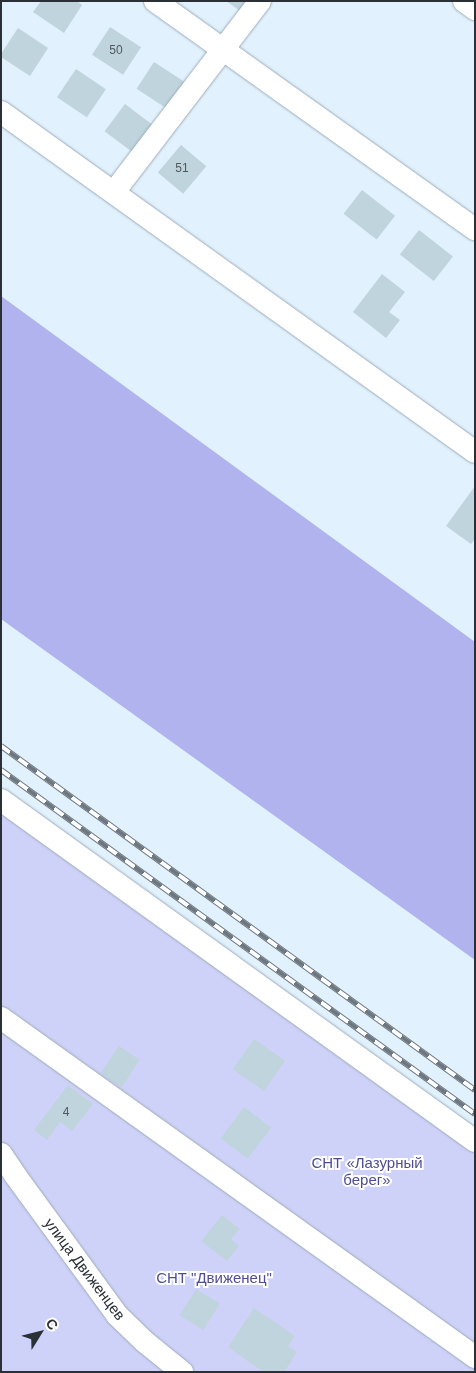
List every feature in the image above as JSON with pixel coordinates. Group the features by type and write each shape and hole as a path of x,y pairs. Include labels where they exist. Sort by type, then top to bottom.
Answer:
{"street":[{"path":"155,1 475,228"},
{"path":"114,192 260,1"},
{"path":"464,1 475,9"},
{"path":"1,112 475,452"},
{"path":"1,800 475,1141"},
{"path":"1,1018 475,1357"},
{"name":"улица Движенцев","path":"1,1154 102,1296 170,1369"}],"green space":[{"path":"1,804 475,1144 475,1372 1,1372"}],"shaded area":[{"path":"1,296 475,642 475,960 1,619"}],"building":[{"path":"41,1 77,1 82,5 64,33 33,12"},
{"path":"226,1 250,1 242,12"},
{"path":"110,27 141,47 123,75 92,55"},
{"path":"18,28 48,48 30,76 1,57 1,54"},
{"path":"154,62 185,82 168,109 137,89"},
{"path":"76,69 106,89 87,117 57,97"},
{"path":"125,104 154,126 133,153 105,131"},
{"path":"181,145 206,166 183,194 158,173"},
{"path":"362,190 395,216 377,239 344,214"},
{"path":"419,230 453,256 434,281 400,254"},
{"path":"382,274 405,292 389,312 400,320 386,338 353,312"},
{"path":"475,486 475,539 471,544 446,526"},
{"path":"254,1039 285,1061 264,1091 233,1069"},
{"path":"119,1046 140,1060 121,1087 101,1073"},
{"path":"68,1085 93,1104 72,1131 60,1122 47,1140 34,1130"},
{"path":"244,1107 271,1127 248,1159 221,1138"},
{"path":"222,1215 240,1229 231,1239 239,1246 227,1261 201,1241"},
{"path":"196,1289 220,1304 203,1330 180,1315"},
{"path":"254,1308 295,1336 288,1346 297,1352 284,1372 263,1372 228,1347"}],"railway":[{"path":"1,746 475,1090"},
{"path":"1,770 475,1114"}],"park label":[{"name":"СНТ «Лазурный берег»","path":"367,1170"},
{"name":"СНТ \"Движенец\"","path":"214,1278"}]}
